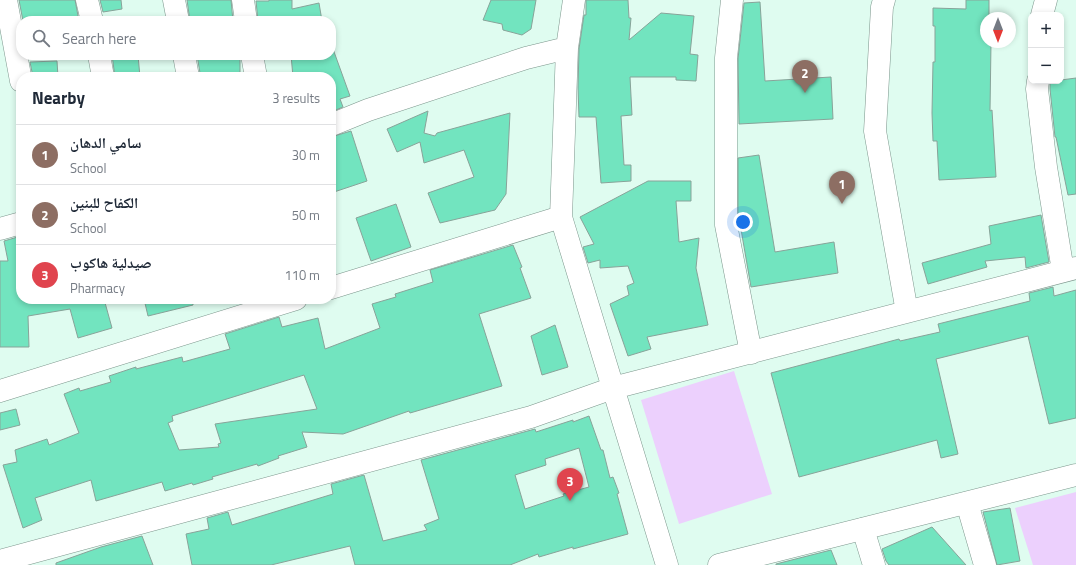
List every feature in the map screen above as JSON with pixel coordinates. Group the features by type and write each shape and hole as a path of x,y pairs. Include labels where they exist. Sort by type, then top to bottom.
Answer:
{"street":[{"path":"6,0 16,54"},
{"path":"87,0 91,16"},
{"path":"174,0 177,16"},
{"path":"243,0 245,16"},
{"path":"574,0 567,48 561,217 667,565"},
{"path":"732,0 726,58 726,225 751,353"},
{"path":"884,0 882,7 875,131 907,312"},
{"path":"1043,12 1046,0"},
{"path":"336,122 368,110 518,61 567,48"},
{"path":"17,60 19,72"},
{"path":"99,60 102,72"},
{"path":"185,60 187,72"},
{"path":"253,60 255,72"},
{"path":"0,561 531,416 613,388 1070,270 1046,167 1038,84"},
{"path":"336,286 561,217"},
{"path":"0,229 16,224"},
{"path":"0,391 280,304"},
{"path":"719,565 760,560 863,529 1076,475"},
{"path":"967,503 985,565"},
{"path":"863,529 874,565"}],"shaded area":[{"path":"734,371 772,494 679,524 641,400"},
{"path":"1076,492 1076,565 1033,565 1015,508"}],"building":[{"path":"19,0 75,0 78,16 22,16"},
{"path":"100,0 121,0 122,9 103,12"},
{"path":"187,0 231,0 233,16 189,16"},
{"path":"292,0 292,9 319,3 321,16 258,16 256,1"},
{"path":"491,0 536,0 531,29 522,35 503,30 502,24 483,20"},
{"path":"586,0 628,0 629,18 631,18 629,40 661,13 694,16 690,54 698,55 696,81 676,80 676,77 630,77 632,115 621,116 624,165 631,165 631,181 601,183 596,117 579,117 579,49 584,15 586,15"},
{"path":"966,0 989,0 989,12 980,12 980,48 991,48 990,111 992,110 996,177 939,180 937,141 933,141 932,113 933,62 935,62 935,26 933,26 933,8 966,9"},
{"path":"760,2 765,81 831,77 833,119 739,124 738,59 744,3"},
{"path":"336,57 350,96 340,99 343,107 336,110 336,72 293,72 291,60 336,60"},
{"path":"113,60 138,60 140,72 114,72"},
{"path":"198,60 240,60 240,72 200,72"},
{"path":"57,61 58,72 32,72 30,62"},
{"path":"1076,78 1076,194 1068,195 1055,137 1050,89 1050,84 1064,84 1064,80"},
{"path":"428,111 424,133 435,136 437,133 510,113 506,194 495,210 440,223 428,193 474,177 464,150 424,163 420,142 397,152 387,129"},
{"path":"351,131 367,181 336,191 336,136"},
{"path":"759,155 775,252 834,242 838,273 751,287 738,212 738,158"},
{"path":"648,181 691,181 691,201 676,201 679,242 699,238 696,268 708,325 647,337 651,349 628,356 610,304 629,295 627,286 634,283 628,266 600,268 600,260 588,263 583,247 594,244 580,217"},
{"path":"396,204 411,247 371,261 356,218"},
{"path":"1041,215 1049,262 1026,268 1025,257 985,261 987,267 928,284 922,263 991,244 989,226"},
{"path":"16,237 16,304 105,304 112,328 78,338 70,309 28,316 29,347 0,347 0,261 8,261 4,241"},
{"path":"513,245 522,267 520,268 531,298 479,314 502,386 410,413 409,411 343,434 302,432 307,447 278,456 279,458 258,466 257,464 212,477 213,479 193,485 192,483 165,491 162,482 96,501 91,480 35,498 42,520 23,528 3,465 17,462 15,450 47,439 49,445 79,433 64,394 79,388 80,391 111,382 109,376 136,367 136,369 182,357 183,362 230,349 225,334 279,317 282,327 318,318 325,349 380,328 372,304 396,297 395,294 433,282 430,270","holes":["304,375 317,409 215,424 221,443 218,444 219,447 179,450 168,423 173,421 172,416"]},
{"path":"1053,287 1054,296 1076,290 1076,418 1049,424 1028,336 936,359 958,454 941,458 937,440 799,477 771,373 899,339 900,341 940,332 938,324 1030,301 1029,293"},
{"path":"145,304 193,304 193,305 148,316"},
{"path":"555,325 568,367 542,375 531,336"},
{"path":"16,409 20,425 0,430 0,413"},
{"path":"589,416 601,450 603,450 610,478 613,477 619,493 617,494 628,534 539,557 538,554 510,565 355,565 350,546 271,565 192,565 186,534 209,529 207,518 228,512 232,525 333,494 331,484 364,475 383,541 427,530 424,525 439,519 421,460 535,429 536,432 573,420 573,422","holes":["579,448 589,487 563,494 564,496 525,509 515,475 546,465 545,459"]},
{"path":"1010,508 1020,561 997,565 983,512"},
{"path":"932,527 966,565 889,565 882,549"},
{"path":"142,536 153,565 56,565 56,563 101,547"},
{"path":"831,550 837,565 776,565 776,564"}],"place":[{"name":"الكفاح للبنين","path":"805,93"},
{"name":"سامي الدهان","path":"842,204"},
{"name":"صيدلية هاكوب","path":"570,501"}]}
